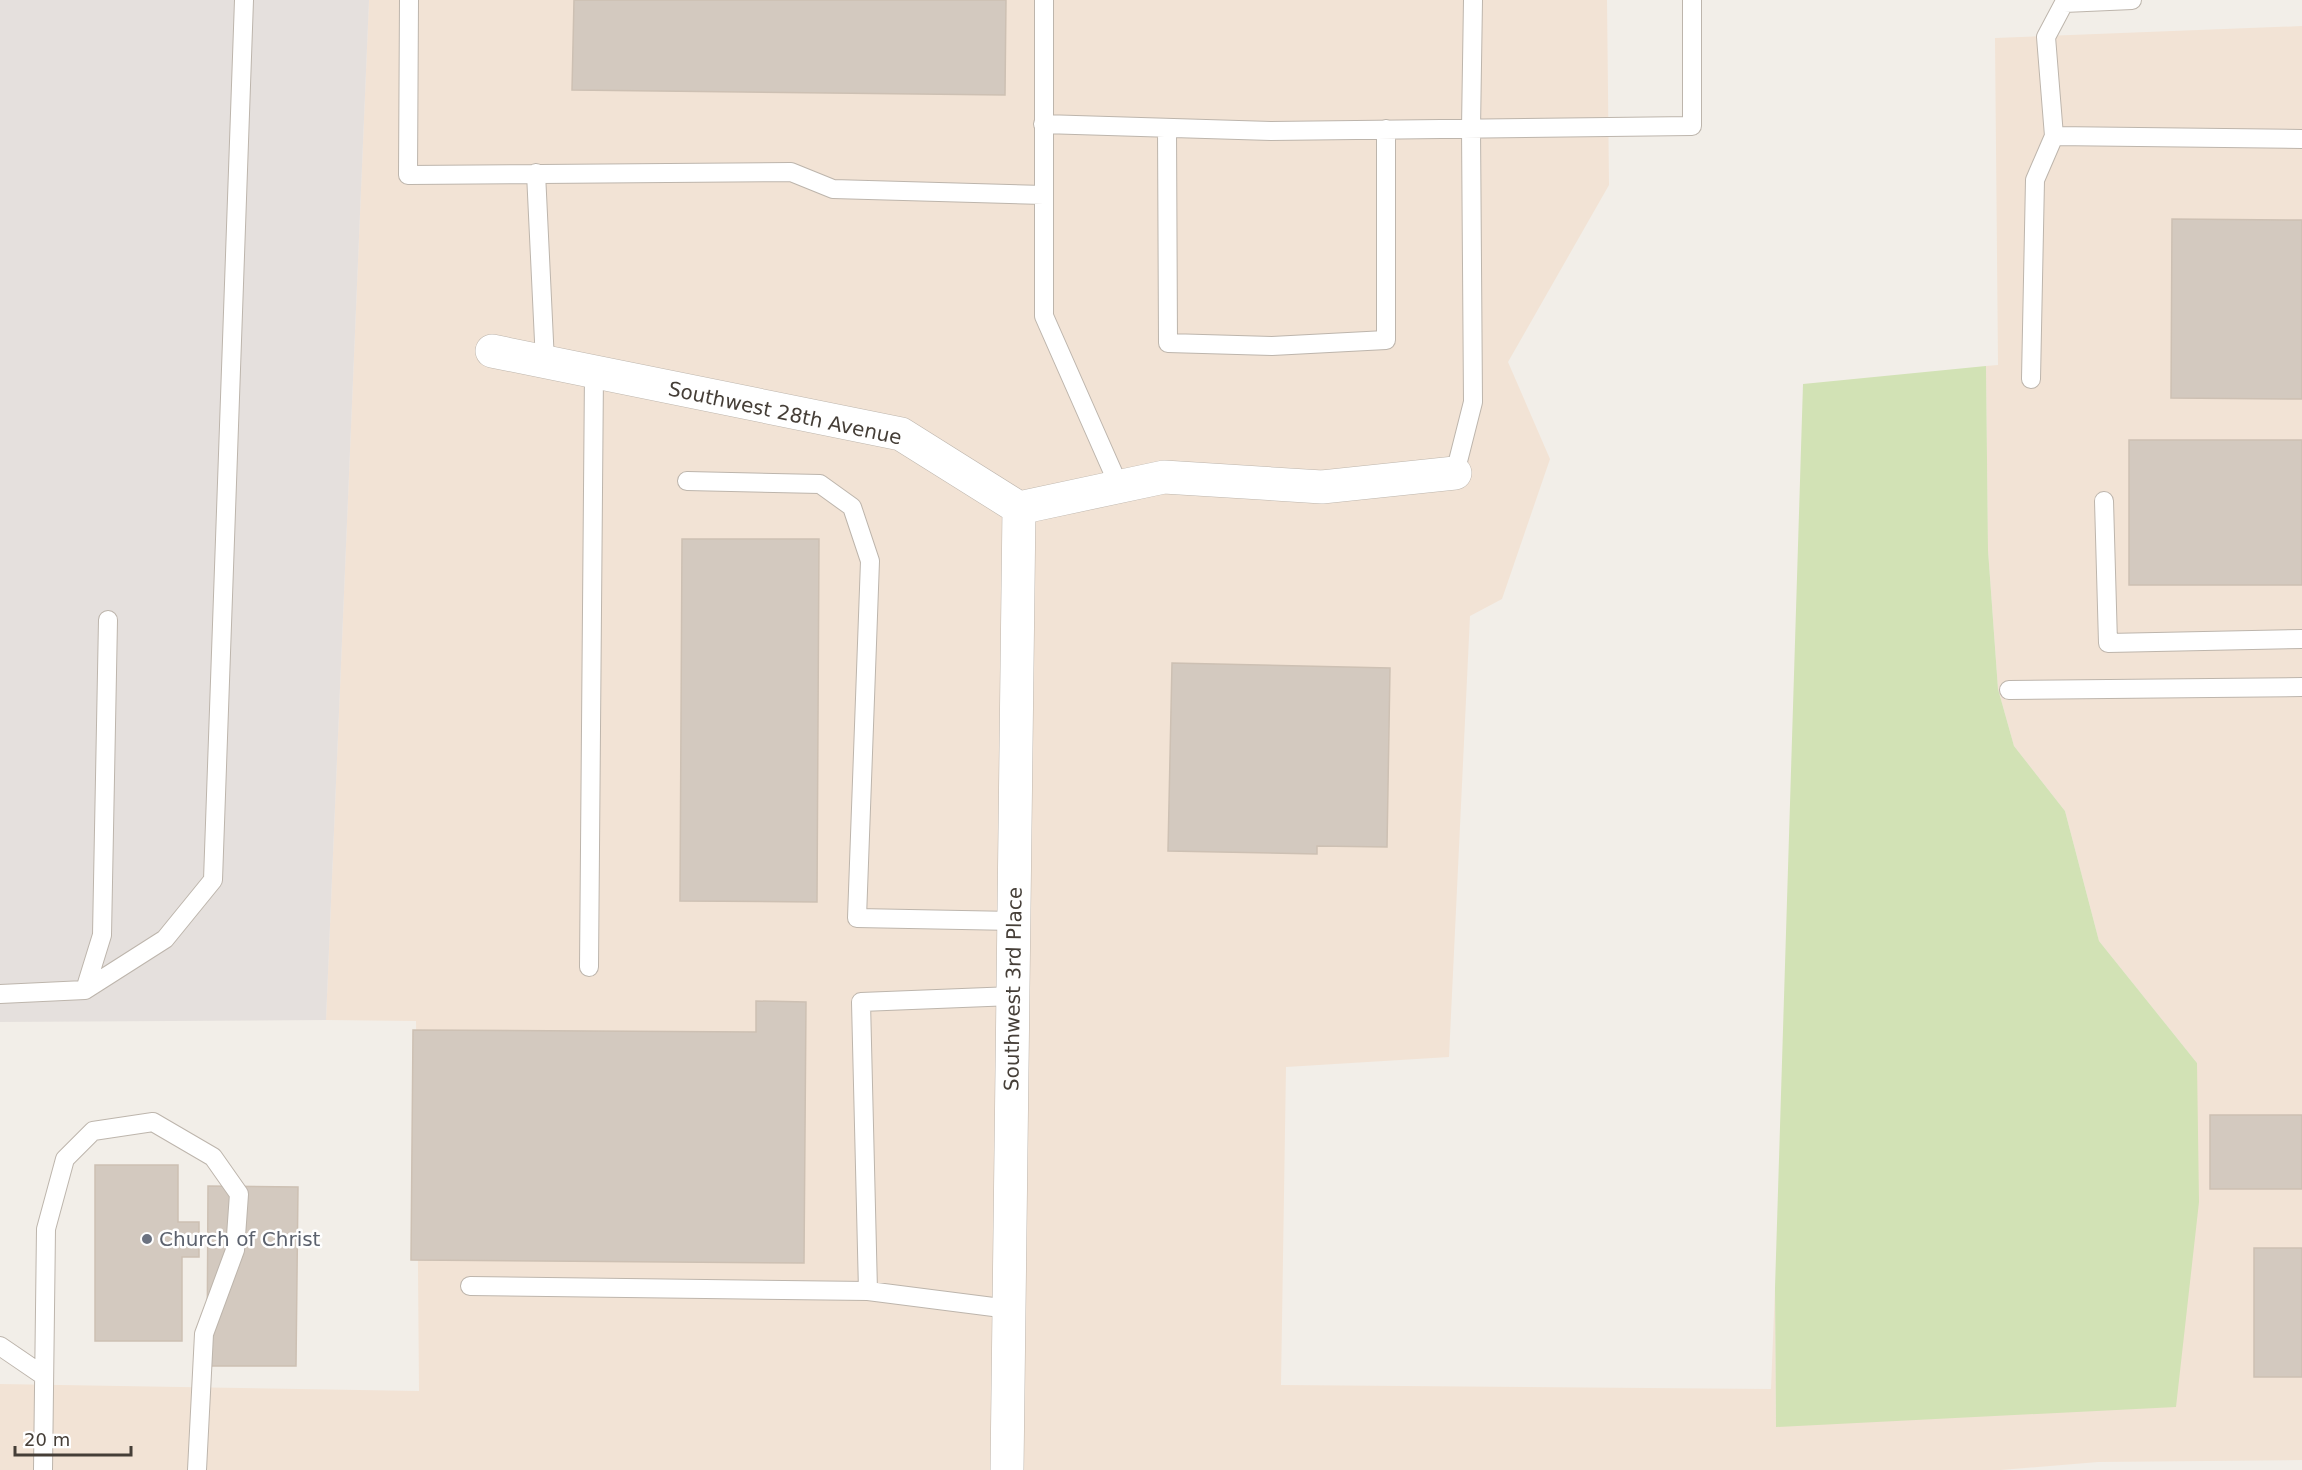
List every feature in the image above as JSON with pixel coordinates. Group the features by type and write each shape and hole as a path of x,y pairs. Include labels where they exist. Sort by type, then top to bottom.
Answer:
{"street":[{"name":"Southwest 28th Avenue","path":"492,351 901,434 1019,508"},
{"path":"1019,508 1164,477 1322,487 1455,473"},
{"name":"Southwest 3rd Place","path":"1007,1470 1019,508"}],"lane":[{"path":"0,994 85,990 165,939 213,880 244,0"},
{"path":"409,0 408,175 791,172 833,189 1044,195"},
{"path":"1044,0 1044,316 1119,486"},
{"path":"1455,473 1473,402 1471,128 1473,0"},
{"path":"1043,124 1271,131 1692,126 1692,0"},
{"path":"2031,379 2035,180 2054,136 2046,37 2064,3 2132,0"},
{"path":"1167,128 1168,343 1272,346 1386,340 1386,129"},
{"path":"2054,136 2302,139"},
{"path":"536,174 546,362"},
{"path":"589,967 594,372"},
{"path":"687,481 820,484 852,507 870,561 857,918 1014,921"},
{"path":"2104,501 2108,643 2302,639"},
{"path":"85,990 102,935 108,620"},
{"path":"2009,690 2302,687"},
{"path":"868,1291 861,1002 1013,996"},
{"path":"43,1470 46,1229 65,1159 93,1131 153,1122 213,1157 238,1194 235,1250 204,1334 197,1470"},
{"path":"470,1286 868,1291 1009,1309"},
{"path":"0,1346 44,1376"}],"shaded area":[{"path":"0,0 369,0 326,1020 0,1022"},
{"path":"369,0 1607,0 1609,185 1508,362 1550,459 1502,599 1470,616 1449,1057 1286,1067 1281,1385 1771,1389 1775,1288 1776,1427 2197,1063 2099,941 2065,811 2014,746 1998,689 1988,550 1986,366 1998,365 1995,38 2302,26 2302,1460 2098,1462 2001,1470 0,1470 0,1384 419,1391 416,1021 326,1020"}],"green space":[{"path":"1986,366 1988,550 1998,689 2014,746 2065,811 2099,941 2197,1063 2199,1202 2176,1407 1776,1427 1775,1288 1803,384"}],"building":[{"path":"574,0 1006,0 1005,95 572,90"},
{"path":"2172,219 2302,220 2302,399 2171,398"},
{"path":"2129,440 2302,440 2302,585 2129,585"},
{"path":"682,539 819,539 817,902 680,901"},
{"path":"1172,663 1390,668 1387,847 1317,846 1317,854 1168,851"},
{"path":"756,1001 806,1002 804,1263 411,1260 413,1030 756,1032"},
{"path":"2210,1115 2302,1115 2302,1189 2210,1189"},
{"name":"Church of Christ","path":"95,1165 178,1165 178,1222 199,1222 199,1257 182,1257 182,1341 95,1341"},
{"path":"208,1186 298,1187 296,1366 207,1366"},
{"path":"2254,1248 2302,1248 2302,1377 2254,1377"}],"place":[{"name":"Church of Christ","path":"147,1239"}]}
